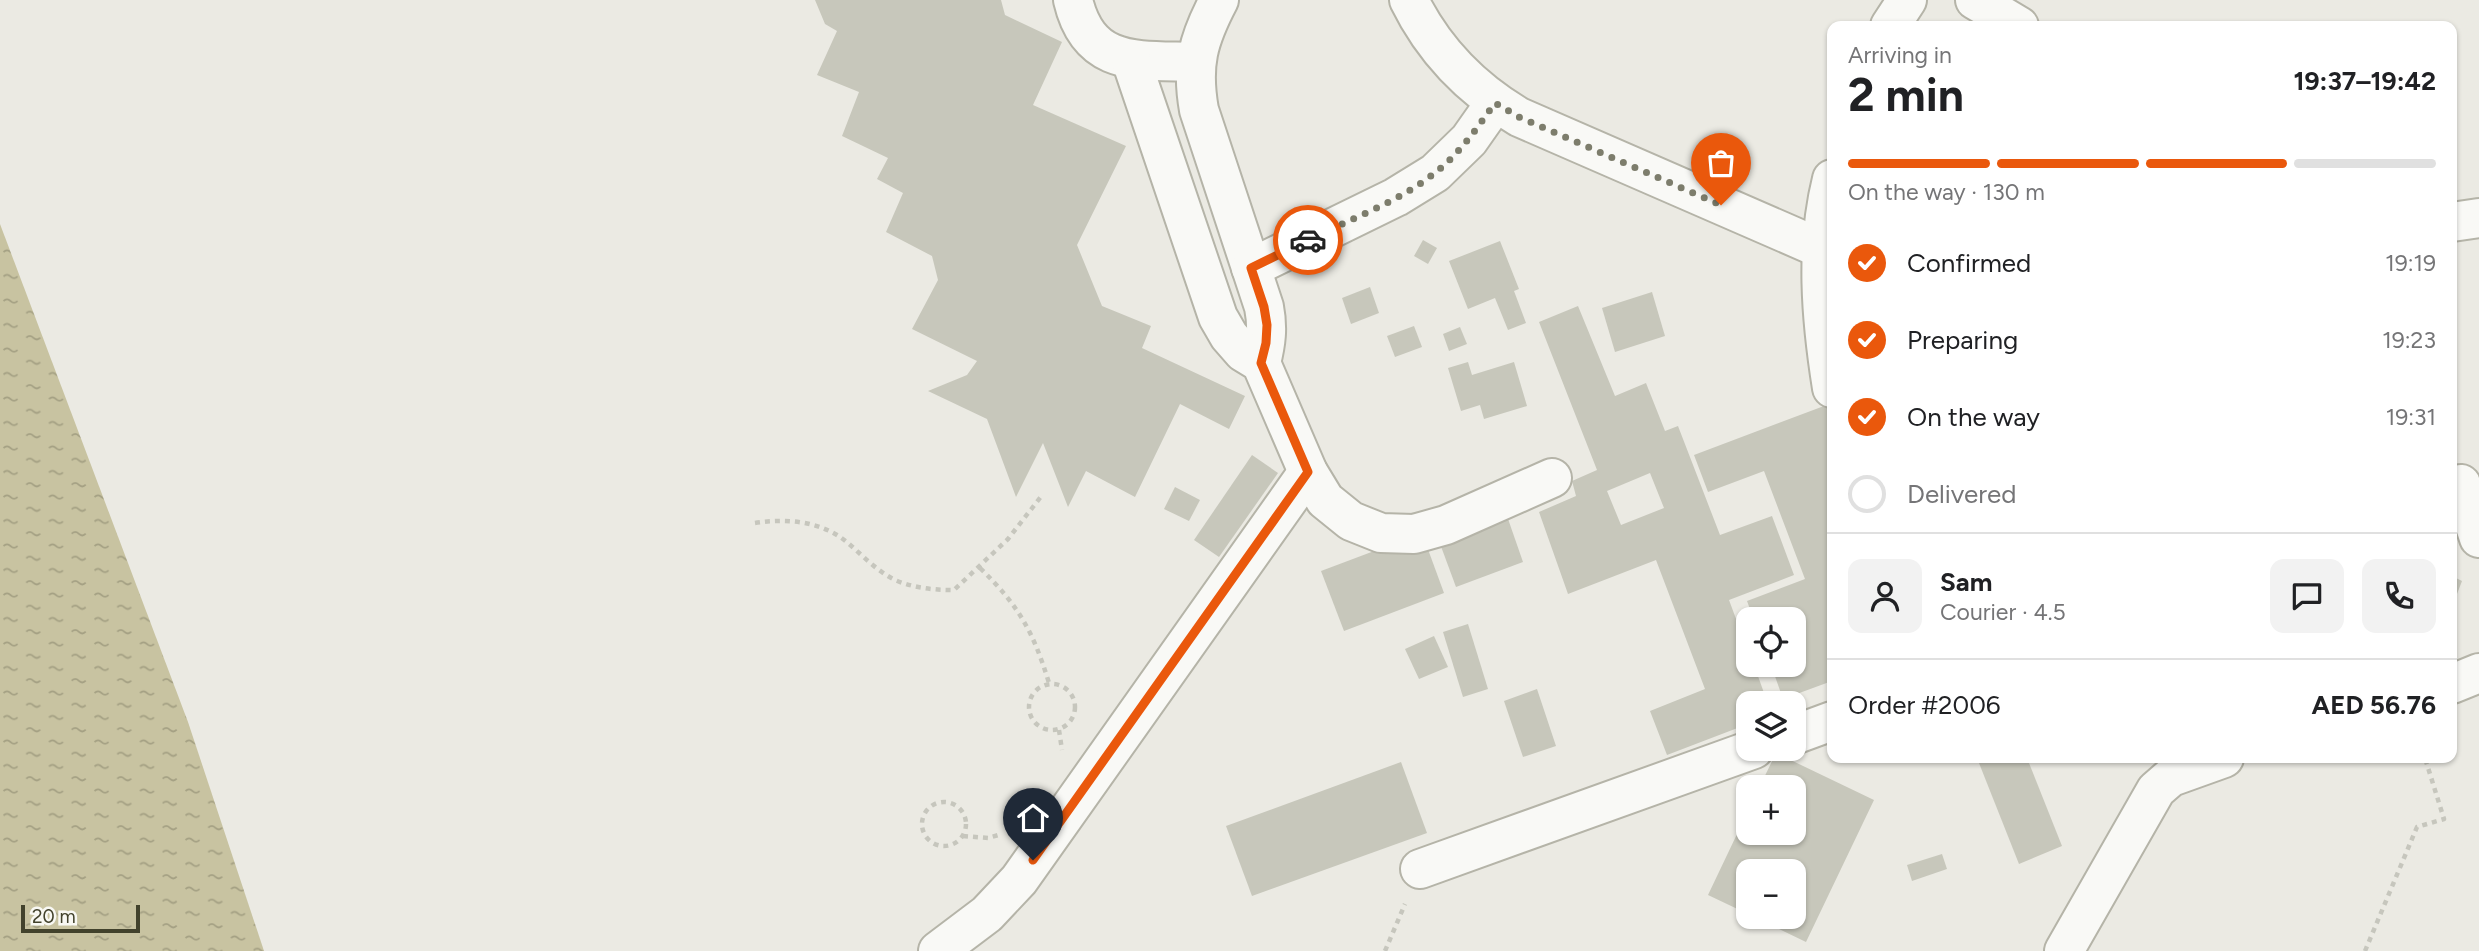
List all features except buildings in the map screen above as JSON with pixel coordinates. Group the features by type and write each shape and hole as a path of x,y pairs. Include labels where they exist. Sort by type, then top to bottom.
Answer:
{"lane":[{"path":"1073,0 1083,30 1104,51 1130,60 1195,62"},
{"path":"1219,0 1200,41 1195,62 1195,86 1199,110 1264,307 1267,325 1261,363"},
{"path":"1409,0 1420,23 1444,57 1468,82 1495,103 1519,117 1822,249"},
{"path":"1893,21 1907,0"},
{"path":"1975,0 2011,21"},
{"path":"1130,60 1218,317 1243,352 1261,363 1308,472 1325,500 1351,521 1381,533 1414,534 1446,525 1552,478"},
{"path":"1251,268 1396,197 1435,173 1469,140 1495,103"},
{"path":"1827,214 1822,249 1821,295 1827,355"},
{"path":"2457,221 2479,218"},
{"path":"938,951 987,914 1019,880 1308,472"},
{"path":"2464,483 2479,538"},
{"path":"2457,682 2479,673"},
{"path":"1806,731 1827,723"},
{"path":"1420,869 1736,755"},
{"path":"2064,951 2156,790 2171,777 2210,763"}],"path":[{"path":"755,523 793,521 829,531 893,579 933,590 954,590 1008,539 1042,494"},
{"path":"980,568 1003,591 1023,617 1049,683"},
{"path":"1049,683 1067,689 1076,706 1068,724 1059,730 1040,728 1028,712 1032,693 1039,686 1049,683"},
{"path":"2365,951 2417,827 2444,819 2427,763"},
{"path":"939,802 949,802 959,807 965,815 967,826 963,836 955,843 944,846 934,844 926,837 922,827 929,807 939,802"}],"water":[{"path":"0,224 188,722 264,951 0,951"}],"way so far":[{"path":"1308,240 1396,197 1435,173 1469,140 1495,103 1519,117 1721,205"}],"route":[{"path":"1033,860 1308,472 1261,363 1267,325 1251,268 1308,240"}]}
